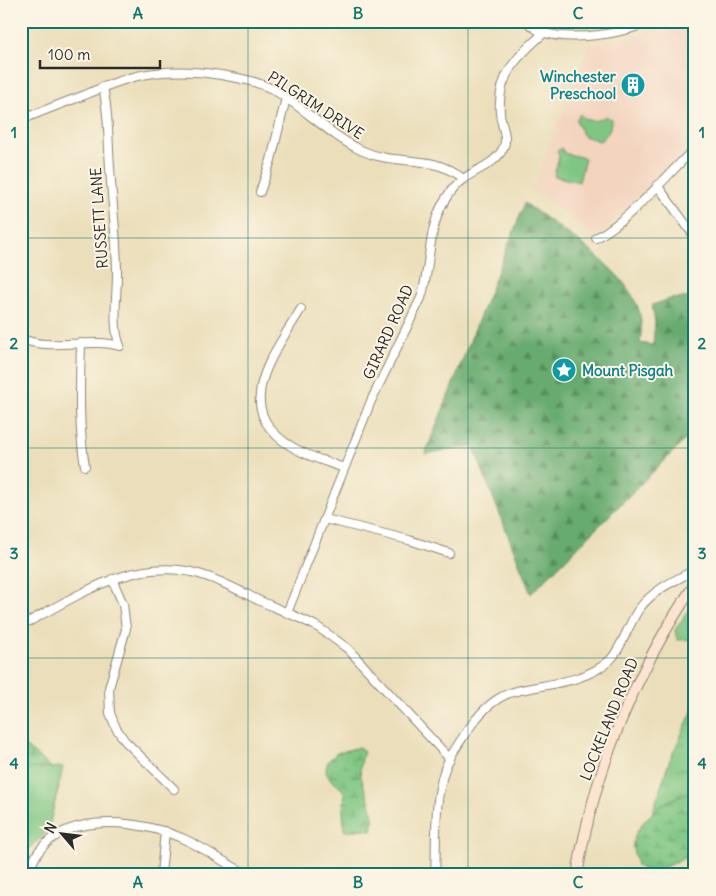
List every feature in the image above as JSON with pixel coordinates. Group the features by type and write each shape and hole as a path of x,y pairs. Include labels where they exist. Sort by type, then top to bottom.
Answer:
{"main road":[{"name":"LOCKELAND ROAD","path":"577,875 586,827 600,777 620,724 655,647 695,584"}],"street":[{"path":"526,21 545,32 586,36 620,32 651,21"},
{"path":"687,21 695,31"},
{"name":"GIRARD ROAD","path":"287,614 371,401 421,298 432,233 438,213 449,194 463,179 492,161 501,152 505,144 500,112 500,98 504,81 509,68 545,32"},
{"name":"PILGRIM DRIVE","path":"21,120 103,87 143,74 180,72 216,74 246,79 264,86 286,98 338,136 361,150 394,159 436,163 449,168 463,179"},
{"name":"RUSSETT LANE","path":"81,343 103,343 120,346 116,334 117,273 115,215 109,158 108,118 103,87"},
{"path":"260,192 275,147 286,98"},
{"path":"596,238 610,229 695,148"},
{"path":"657,185 695,237"},
{"path":"301,309 267,364 263,375 260,397 264,417 274,432 288,444 344,468"},
{"path":"21,338 40,343 81,343 80,428 85,466"},
{"path":"325,519 409,540 449,553"},
{"path":"21,623 112,579 150,570 197,573 225,583 315,626 348,649 450,759"},
{"path":"435,875 440,788 450,759 475,720 490,704 511,692 568,681 594,673 612,660 639,609 650,596 669,582 695,570"},
{"path":"112,579 123,604 126,629 109,688 110,713 116,728 125,740 174,789"},
{"path":"27,875 32,861 40,850 63,832 80,825 106,823 133,824 158,828 187,840 249,875"},
{"path":"161,875 165,831"}],"shaded area":[{"path":"671,21 678,21 695,42 695,140 600,234 593,234 532,190 590,44 627,40"}],"green space":[{"path":"580,114 589,120 606,116 611,119 610,129 600,141 583,136 576,120"},
{"path":"562,148 564,153 585,158 579,182 554,176 559,156 557,151"},
{"name":"Mount Pisgah","path":"525,203 588,249 618,276 629,290 639,310 641,324 640,343 653,345 655,322 652,305 670,299 695,297 695,430 531,594 473,446 425,454"},
{"path":"695,600 695,639 677,640 675,630"},
{"path":"695,705 695,831 647,829 669,762"},
{"path":"21,743 56,771 59,788 51,816 21,848"},
{"path":"359,747 364,751 360,774 372,810 373,823 372,830 360,829 349,832 344,830 343,810 345,793 327,775 326,769 328,761 337,753"},
{"path":"63,767 48,831 21,856 21,769"},
{"path":"695,789 695,851 691,855 657,869 650,870 637,866 633,843 642,824 665,803"}],"place":[{"name":"Winchester Preschool","path":"633,85"},
{"name":"Mount Pisgah","path":"564,370"}]}
